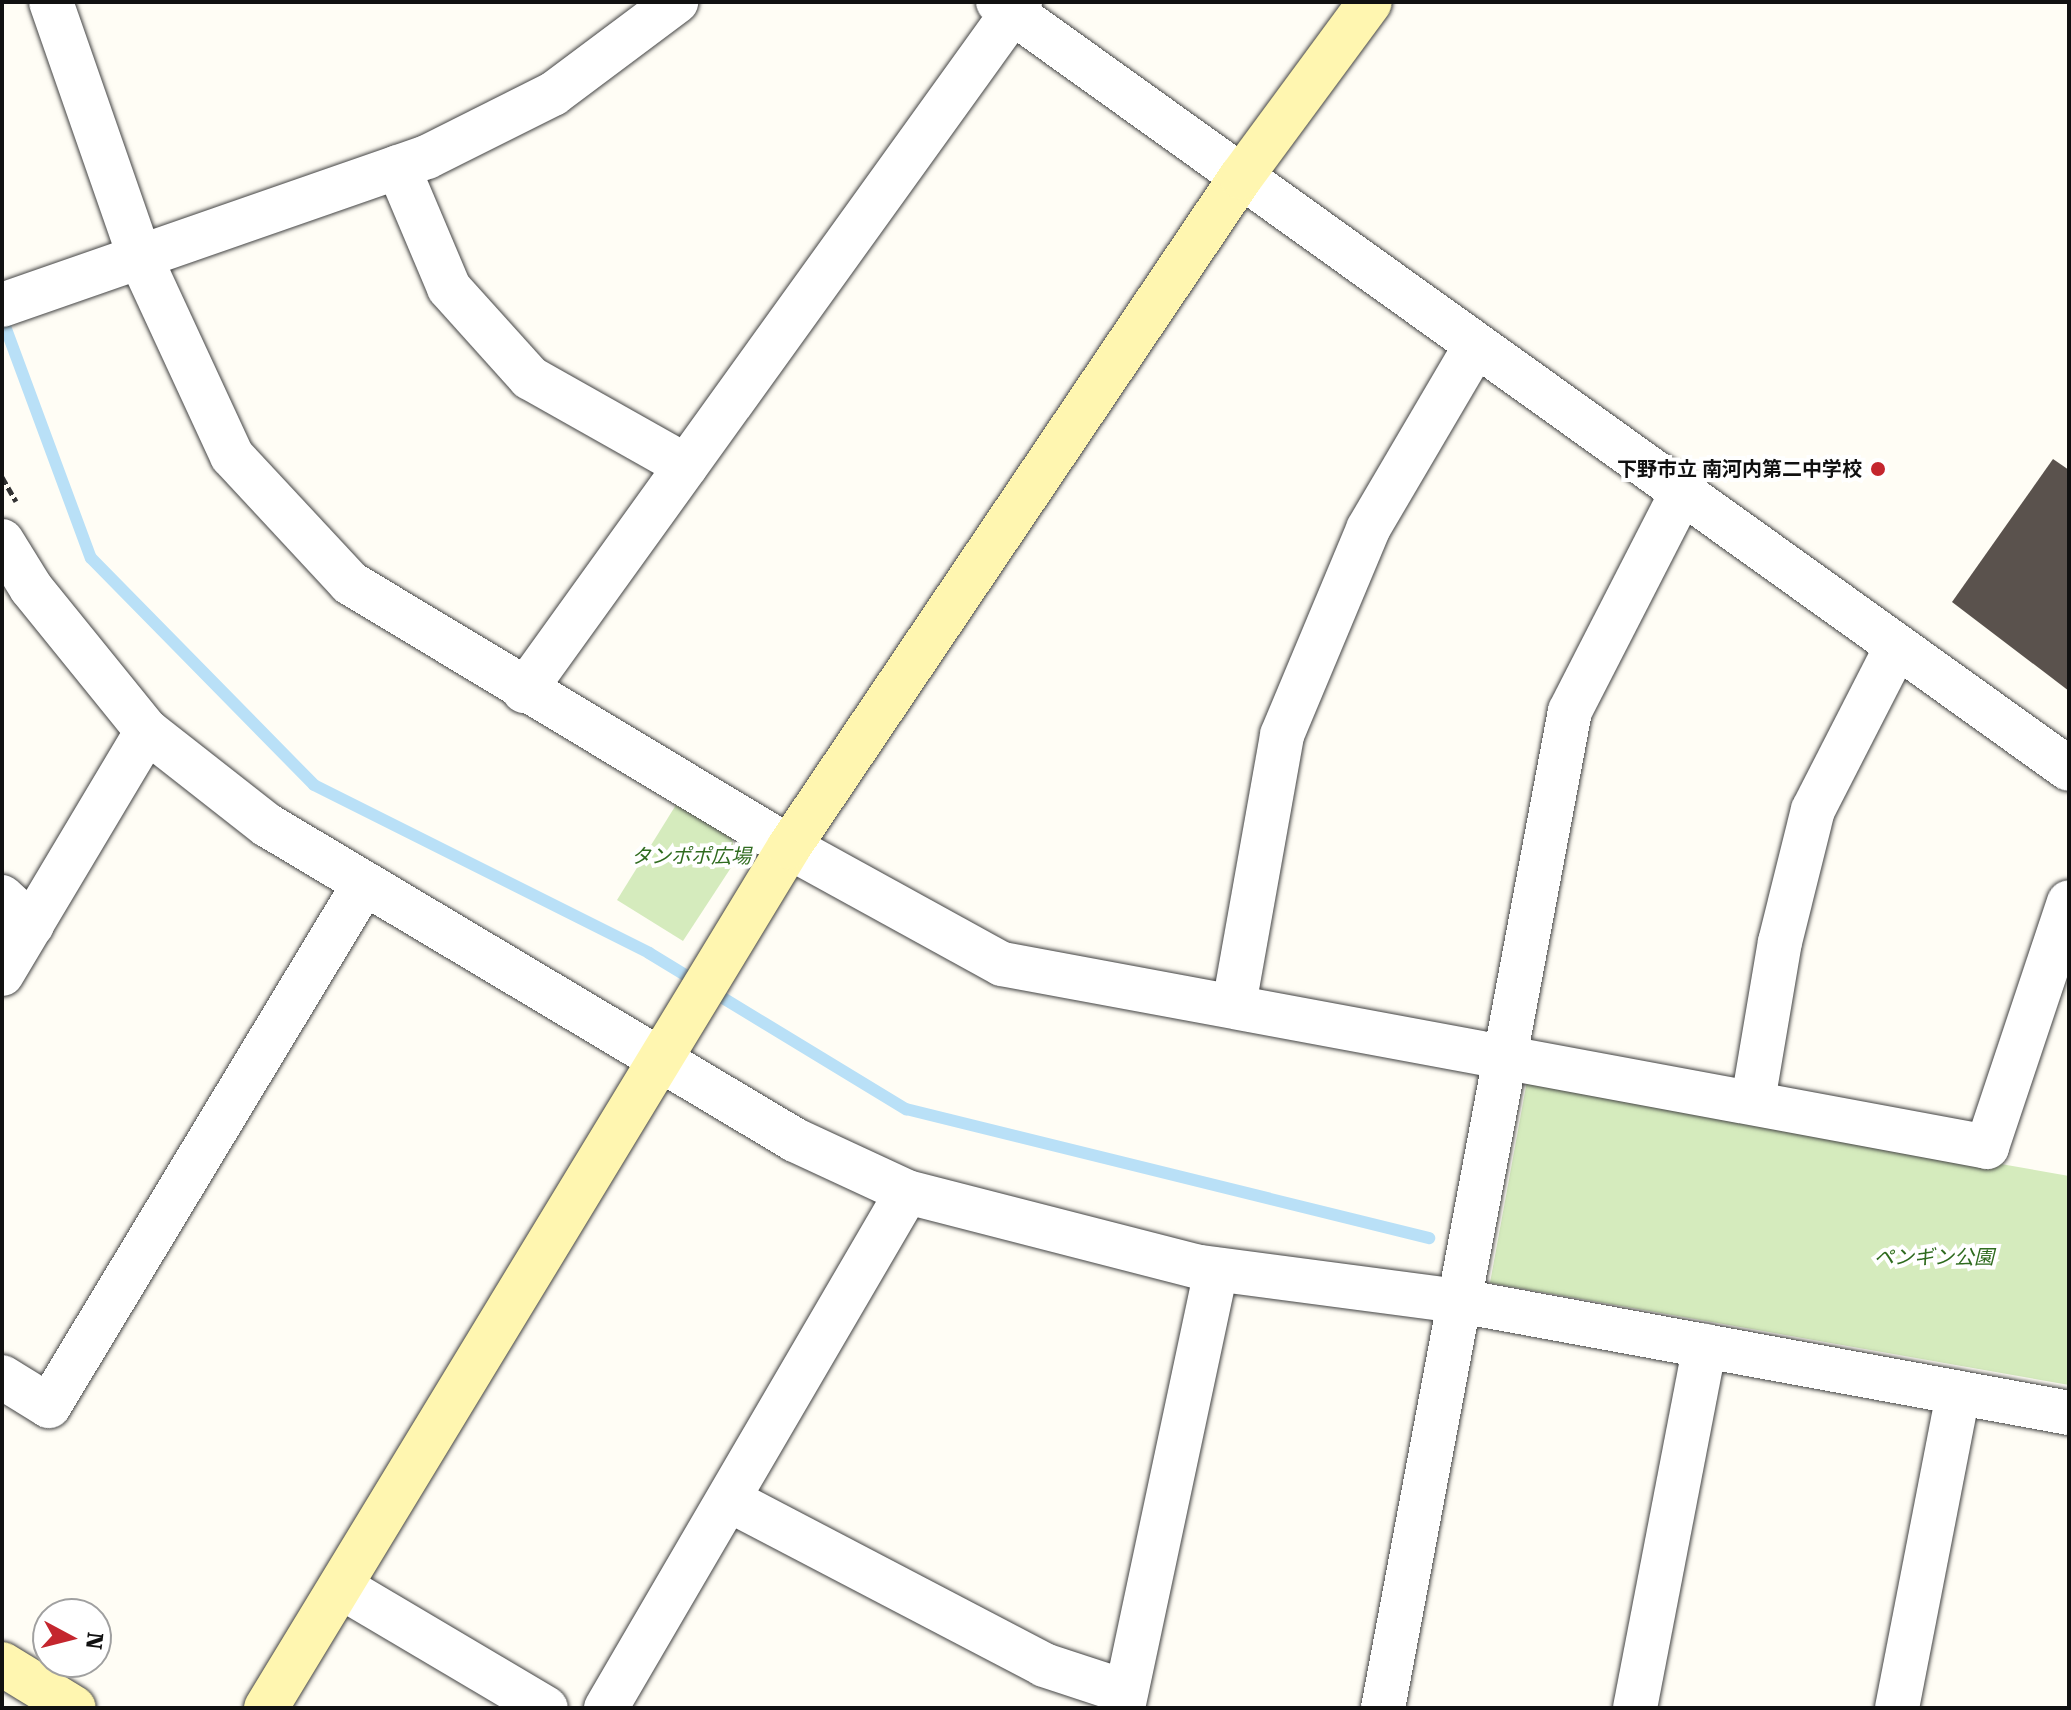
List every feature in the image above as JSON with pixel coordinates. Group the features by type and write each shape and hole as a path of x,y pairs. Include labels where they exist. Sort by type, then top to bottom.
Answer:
{"street":[{"path":"51,2 140,257 232,456 350,583 524,691 789,847 1002,964 1502,1051 1987,1147 2069,902"},
{"path":"2,305 398,167 553,94 676,2"},
{"path":"266,1708 789,847 1241,177 1370,2"},
{"path":"524,691 1011,5 1241,177 2069,769"},
{"path":"398,167 449,288 530,378 686,466"},
{"path":"1234,1005 1282,735 1368,529 1476,345"},
{"path":"1383,1708 1460,1301 1502,1051 1570,711 1682,492"},
{"path":"14,529 31,588 147,731 267,825 364,884 670,1044 795,1140 907,1192 1216,1270 1460,1301 2069,1413"},
{"path":"1753,1101 1780,942 1813,810 1897,646"},
{"path":"2,974 17,911 147,731"},
{"path":"2,1377 49,1406 364,884"},
{"path":"606,1708 907,1192"},
{"path":"729,1500 1044,1665 1125,1700 1216,1270"},
{"path":"1635,1708 1705,1346"},
{"path":"1897,1708 1958,1393"},
{"path":"341,1587 546,1708"},
{"path":"2,1664 74,1708"}],"path":[{"path":"2,477 14,529"}],"green space":[{"name":"タンポポ広場","path":"679,800 730,827 736,860 683,941 617,900"},
{"name":"ペンギン公園","path":"1527,1081 2069,1176 2069,1385 1490,1283"}],"building":[{"path":"2053,459 2069,470 2069,691 1952,602"}],"waterway":[{"path":"2,318 91,558 314,785 649,953 906,1109 1429,1238"}],"place":[{"name":"下野市立 南河内第二中学校","path":"1878,469"}]}
